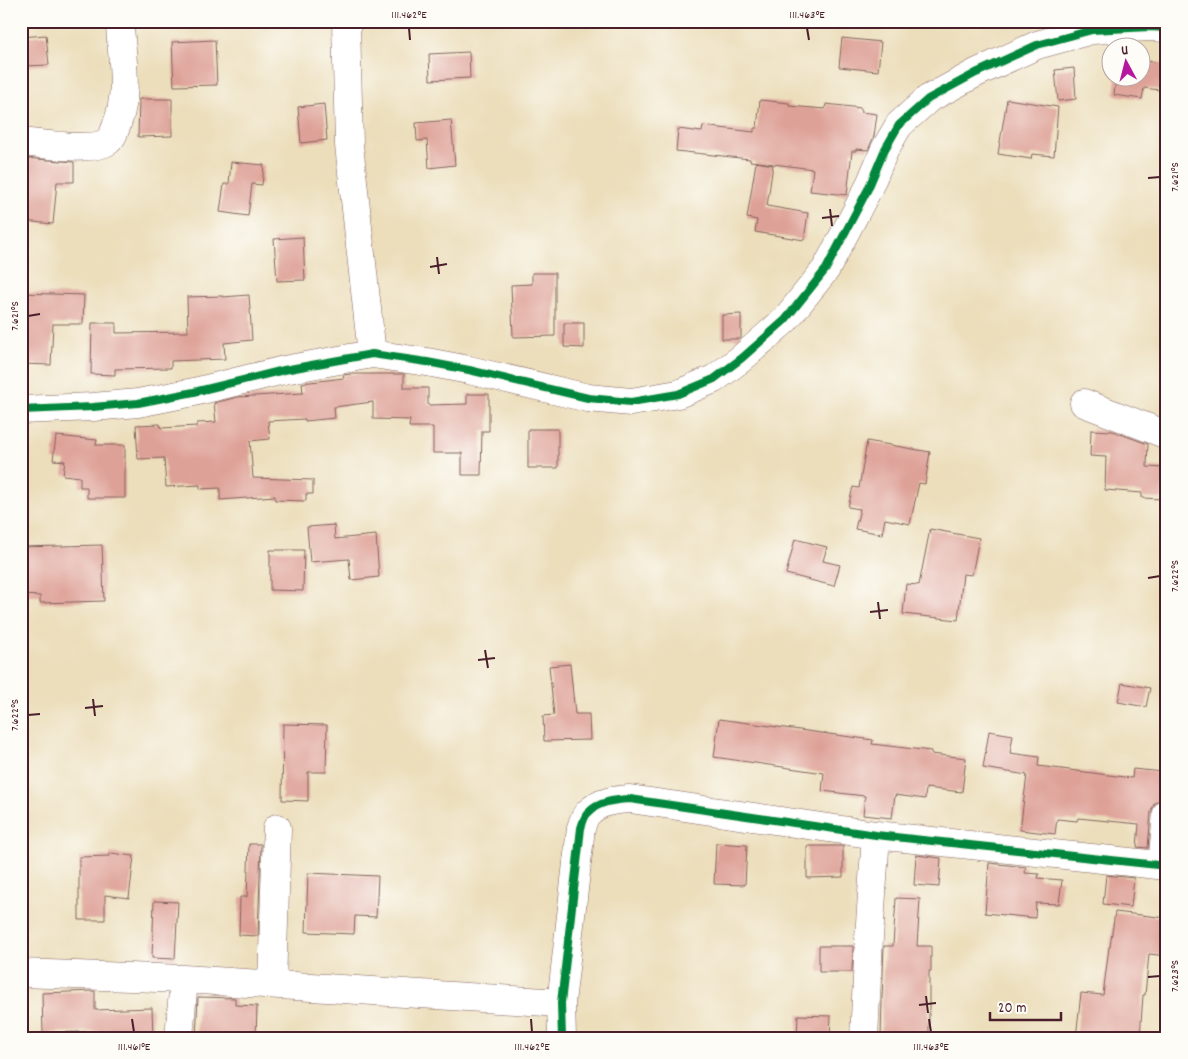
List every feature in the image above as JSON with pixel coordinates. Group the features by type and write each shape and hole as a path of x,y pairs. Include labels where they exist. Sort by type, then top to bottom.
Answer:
{"street":[{"path":"21,142 91,147 108,142 121,114 124,92 119,21"},
{"path":"346,21 349,145 372,354"},
{"path":"21,410 138,403 194,392 284,370 372,354 468,370 588,398 631,402 678,394 714,379 742,358 785,320 826,269 868,189 885,149 900,125 928,99 976,72 1037,46 1092,30 1167,28"},
{"path":"1084,403 1167,435"},
{"path":"562,1038 561,1003 580,828 587,813 599,805 613,800 630,799 876,835 1164,865 1167,813"},
{"path":"272,984 277,828"},
{"path":"864,1038 876,835"},
{"path":"21,973 184,979 561,1003"},
{"path":"179,1038 184,979"}],"building":[{"path":"46,35 49,65 23,66 21,37"},
{"path":"842,38 881,42 878,71 839,67"},
{"path":"215,40 217,85 174,86 172,42"},
{"path":"469,52 470,78 430,80 429,54"},
{"path":"1150,61 1167,64 1167,91 1144,88 1150,88"},
{"path":"1074,68 1076,99 1058,101 1055,70"},
{"path":"1115,88 1144,88 1142,99 1114,95"},
{"path":"139,99 172,99 172,136 138,137"},
{"path":"1007,99 1058,107 1054,156 1032,154 1031,159 998,154"},
{"path":"760,100 789,103 789,106 825,109 826,104 861,108 861,112 877,114 874,136 868,150 856,149 856,151 852,151 847,195 810,191 813,169 750,161 750,159 676,151 678,129 702,132 703,126 754,132 754,128 757,128"},
{"path":"324,104 327,140 301,143 298,107"},
{"path":"451,120 455,165 429,168 427,140 417,141 416,123"},
{"path":"24,158 74,162 74,182 57,182 53,224 23,221"},
{"path":"231,162 264,165 262,185 252,184 248,216 220,212 224,184 229,184"},
{"path":"756,162 773,165 767,206 808,213 804,240 755,232 757,220 747,218"},
{"path":"303,237 305,280 277,281 274,239"},
{"path":"532,273 555,273 555,336 513,337 511,285 532,284"},
{"path":"21,293 84,295 83,324 53,324 51,365 21,364"},
{"path":"249,295 252,340 224,343 225,359 171,361 171,368 115,369 115,375 91,374 92,323 116,323 116,333 188,332 187,297"},
{"path":"741,314 741,338 722,339 722,315"},
{"path":"564,323 584,323 584,348 564,347"},
{"path":"404,374 404,388 428,388 428,405 467,404 467,394 489,394 489,431 482,431 481,475 462,475 462,453 433,453 433,427 409,427 410,420 373,419 373,402 334,407 335,418 305,421 305,419 268,421 270,439 250,441 253,478 313,480 313,494 306,494 306,501 275,500 275,496 220,500 220,488 200,489 200,485 166,487 164,458 138,459 136,425 160,424 161,428 197,426 197,423 216,422 214,403 238,397 303,393 302,383 344,378 343,375"},
{"path":"528,429 558,429 558,468 528,468"},
{"path":"1091,430 1112,431 1148,444 1147,467 1164,468 1162,499 1142,498 1142,493 1105,490 1106,457 1090,456"},
{"path":"56,436 97,440 96,445 125,445 125,498 87,498 87,487 80,487 80,477 63,475 65,461 53,460"},
{"path":"867,441 930,452 925,484 919,483 910,524 885,519 882,534 855,529 860,509 848,507 853,487 859,488"},
{"path":"334,525 335,539 376,535 379,577 351,580 349,559 310,562 307,527"},
{"path":"930,529 979,538 972,575 963,574 958,620 903,614 906,584 919,585"},
{"path":"795,539 827,547 823,561 840,565 834,586 786,574"},
{"path":"102,545 104,601 40,603 40,596 21,595 21,547"},
{"path":"270,550 304,550 303,591 270,590"},
{"path":"570,664 575,714 589,714 590,740 544,741 543,716 554,715 549,666"},
{"path":"1122,683 1150,688 1146,707 1118,702"},
{"path":"719,719 873,740 872,744 931,751 931,754 966,758 962,792 926,788 925,799 895,795 892,818 863,815 865,796 822,791 824,773 714,757"},
{"path":"283,724 327,725 326,772 308,772 308,801 282,800"},
{"path":"989,731 1013,735 1010,753 1039,757 1038,766 1132,778 1133,769 1163,772 1160,799 1154,804 1151,812 1148,848 1137,847 1139,824 1078,818 1077,821 1057,819 1055,834 1020,830 1027,775 983,768"},
{"path":"716,843 747,845 745,885 714,884"},
{"path":"249,844 261,844 258,936 239,935 240,897 247,897"},
{"path":"807,846 843,846 843,877 807,878"},
{"path":"110,853 134,856 129,898 105,895 105,920 79,920 79,857 110,856"},
{"path":"916,855 941,858 939,887 914,885"},
{"path":"989,863 1026,867 1025,873 1039,874 1038,878 1062,880 1059,904 1036,903 1035,918 985,913"},
{"path":"308,873 378,876 376,917 355,916 354,934 306,932"},
{"path":"1106,875 1134,878 1131,907 1103,904"},
{"path":"896,898 920,899 917,946 931,946 929,1038 881,1038 884,946 893,946"},
{"path":"154,901 178,902 175,959 152,958"},
{"path":"1115,912 1167,918 1167,956 1149,954 1145,995 1143,995 1140,1038 1076,1038 1081,993 1103,995"},
{"path":"819,946 853,946 852,972 819,972"},
{"path":"95,991 95,1010 152,1008 153,1038 113,1038 113,1031 43,1033 42,993"},
{"path":"198,997 235,998 235,1005 257,1006 256,1038 196,1038"},
{"path":"798,1015 831,1016 830,1038 797,1038"}],"cycle path":[{"path":"21,410 138,403 194,392 284,370 372,354 469,370 588,398 631,402 678,394 714,379 742,358 785,320 826,269 868,189 885,149 899,125 928,99 976,73 1037,45 1092,30 1167,28"},
{"path":"562,1038 561,1003 581,828 587,814 592,809 608,802 630,799 876,835 1167,866"}]}
